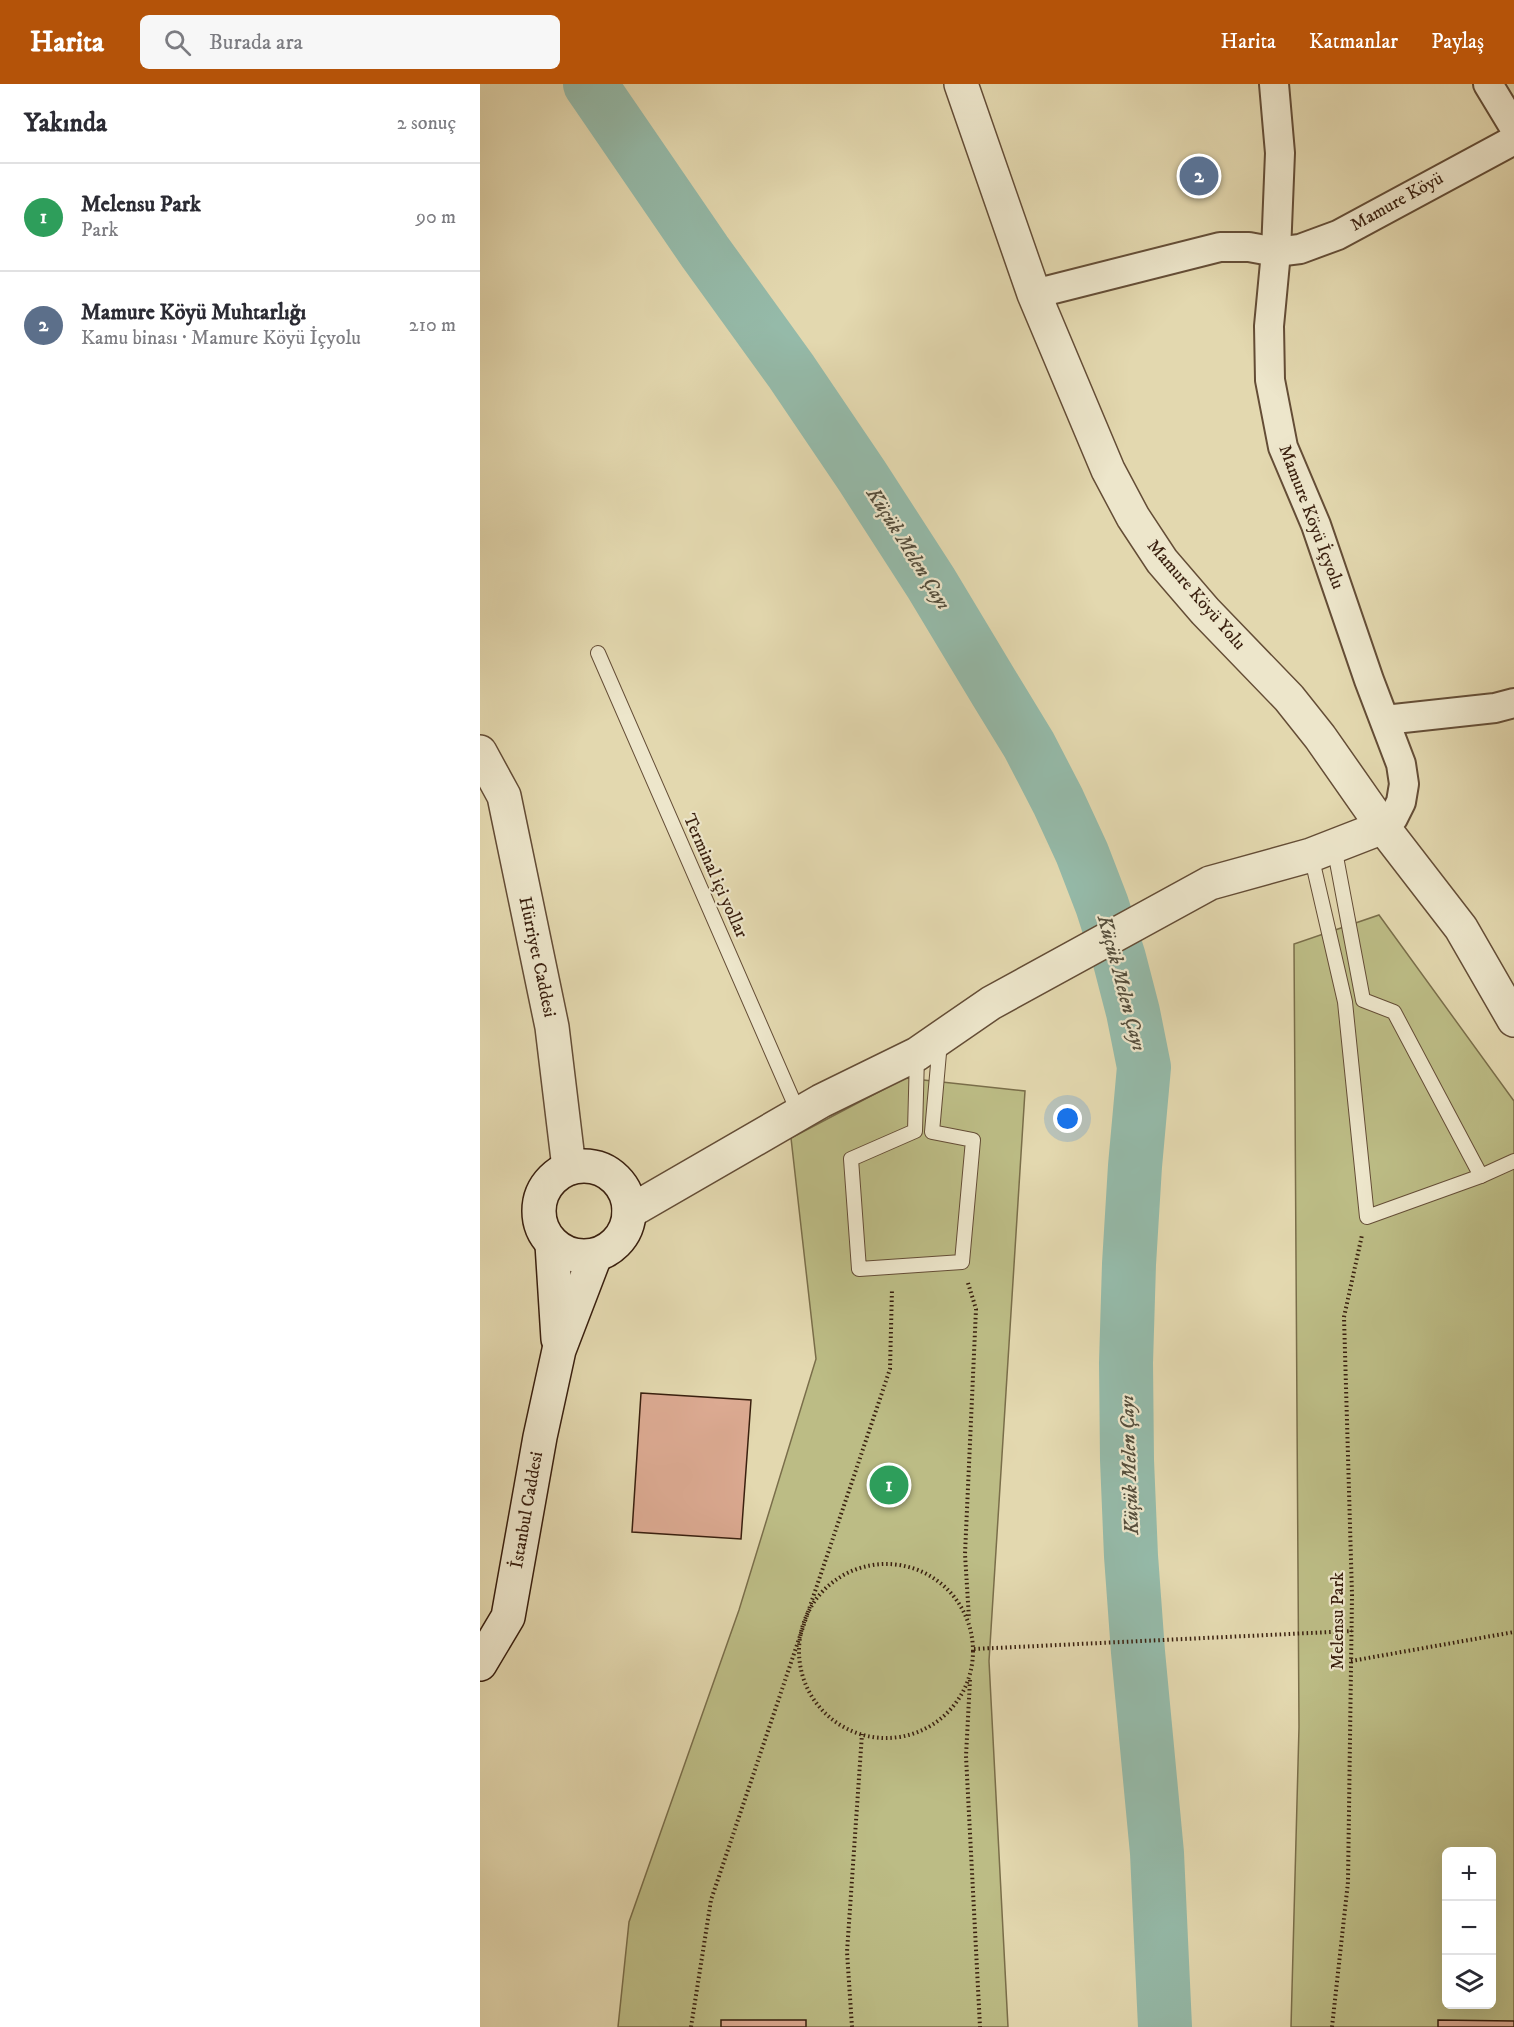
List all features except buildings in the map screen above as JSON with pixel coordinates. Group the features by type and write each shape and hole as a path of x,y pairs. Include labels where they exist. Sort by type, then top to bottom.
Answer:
{"street":[{"name":"Mamure Köyü Yolu","path":"961,84 1034,294 1108,470 1133,517 1162,561 1205,611 1289,698 1308,721 1383,827 1461,928 1514,1020"},
{"name":"Mamure Köyü İçyolu","path":"1274,84 1280,153 1276,252 1269,326 1270,380 1283,447 1316,525 1401,764 1404,784 1401,802 1393,818 1383,827"},
{"path":"1488,84 1514,128"},
{"name":"Mamure Köyü","path":"1034,294 1220,247 1249,247 1276,252 1300,249 1338,235 1514,140"},
{"path":"1384,720 1495,708 1514,703"},
{"name":"Hürriyet Caddesi","path":"480,753 504,796 552,1027 569,1168"},
{"path":"629,1212 821,1101 929,1046 991,1003 1210,884 1322,850 1383,827"},
{"path":"585,1165 612,1174 628,1198 629,1212 627,1226 620,1239 609,1249 595,1256 580,1257 564,1253 552,1244 543,1232 538,1216 539,1201 545,1187 556,1175 569,1168 585,1165"},
{"path":"552,1244 559,1350"},
{"path":"559,1350 595,1256"},
{"name":"İstanbul Caddesi","path":"480,1664 508,1617 540,1437 559,1350"}],"lane":[{"name":"Terminal içi yollar","path":"598,653 800,1113"},
{"path":"1322,850 1363,1000 1394,1012 1481,1176"},
{"path":"1322,850 1345,1002 1366,1217 1481,1176 1514,1161"},
{"path":"929,1046 932,1132 973,1140 962,1263 859,1269 851,1159 915,1131 929,1046"}],"path":[{"name":"Melensu Park","path":"1332,2027 1348,1882 1352,1631 1344,1317 1366,1217"},
{"path":"962,1263 976,1309 965,1554 969,1623 974,1649 970,1676 966,1756 980,2027"},
{"path":"691,2027 711,1900 890,1369 892,1267"},
{"path":"969,1623 956,1598 936,1578 910,1566 882,1563 854,1569 829,1584 811,1606 800,1632 799,1662 807,1691 825,1714 850,1731 878,1738 908,1736 935,1723 957,1702 970,1676"},
{"path":"974,1649 1352,1631"},
{"path":"1351,1661 1514,1632"},
{"path":"852,2027 847,1952 862,1734"}],"green space":[{"path":"1379,915 1514,1101 1514,2027 1291,2027 1299,1727 1294,944"},
{"path":"905,1078 1025,1091 989,1661 1008,2027 618,2027 629,1922 739,1610 816,1359 791,1138"}],"waterway":[{"name":"Küçük Melen Çayı","path":"590,84 705,252 791,371 931,583 1029,745 1058,801 1082,853 1119,958 1144,1067 1129,1264 1126,1363 1127,1460 1138,1652 1157,1853 1165,2027"}],"place":[{"name":"Mamure Köyü Muhtarlığı","path":"1199,176"},
{"name":"Melensu Park","path":"889,1485"}]}
